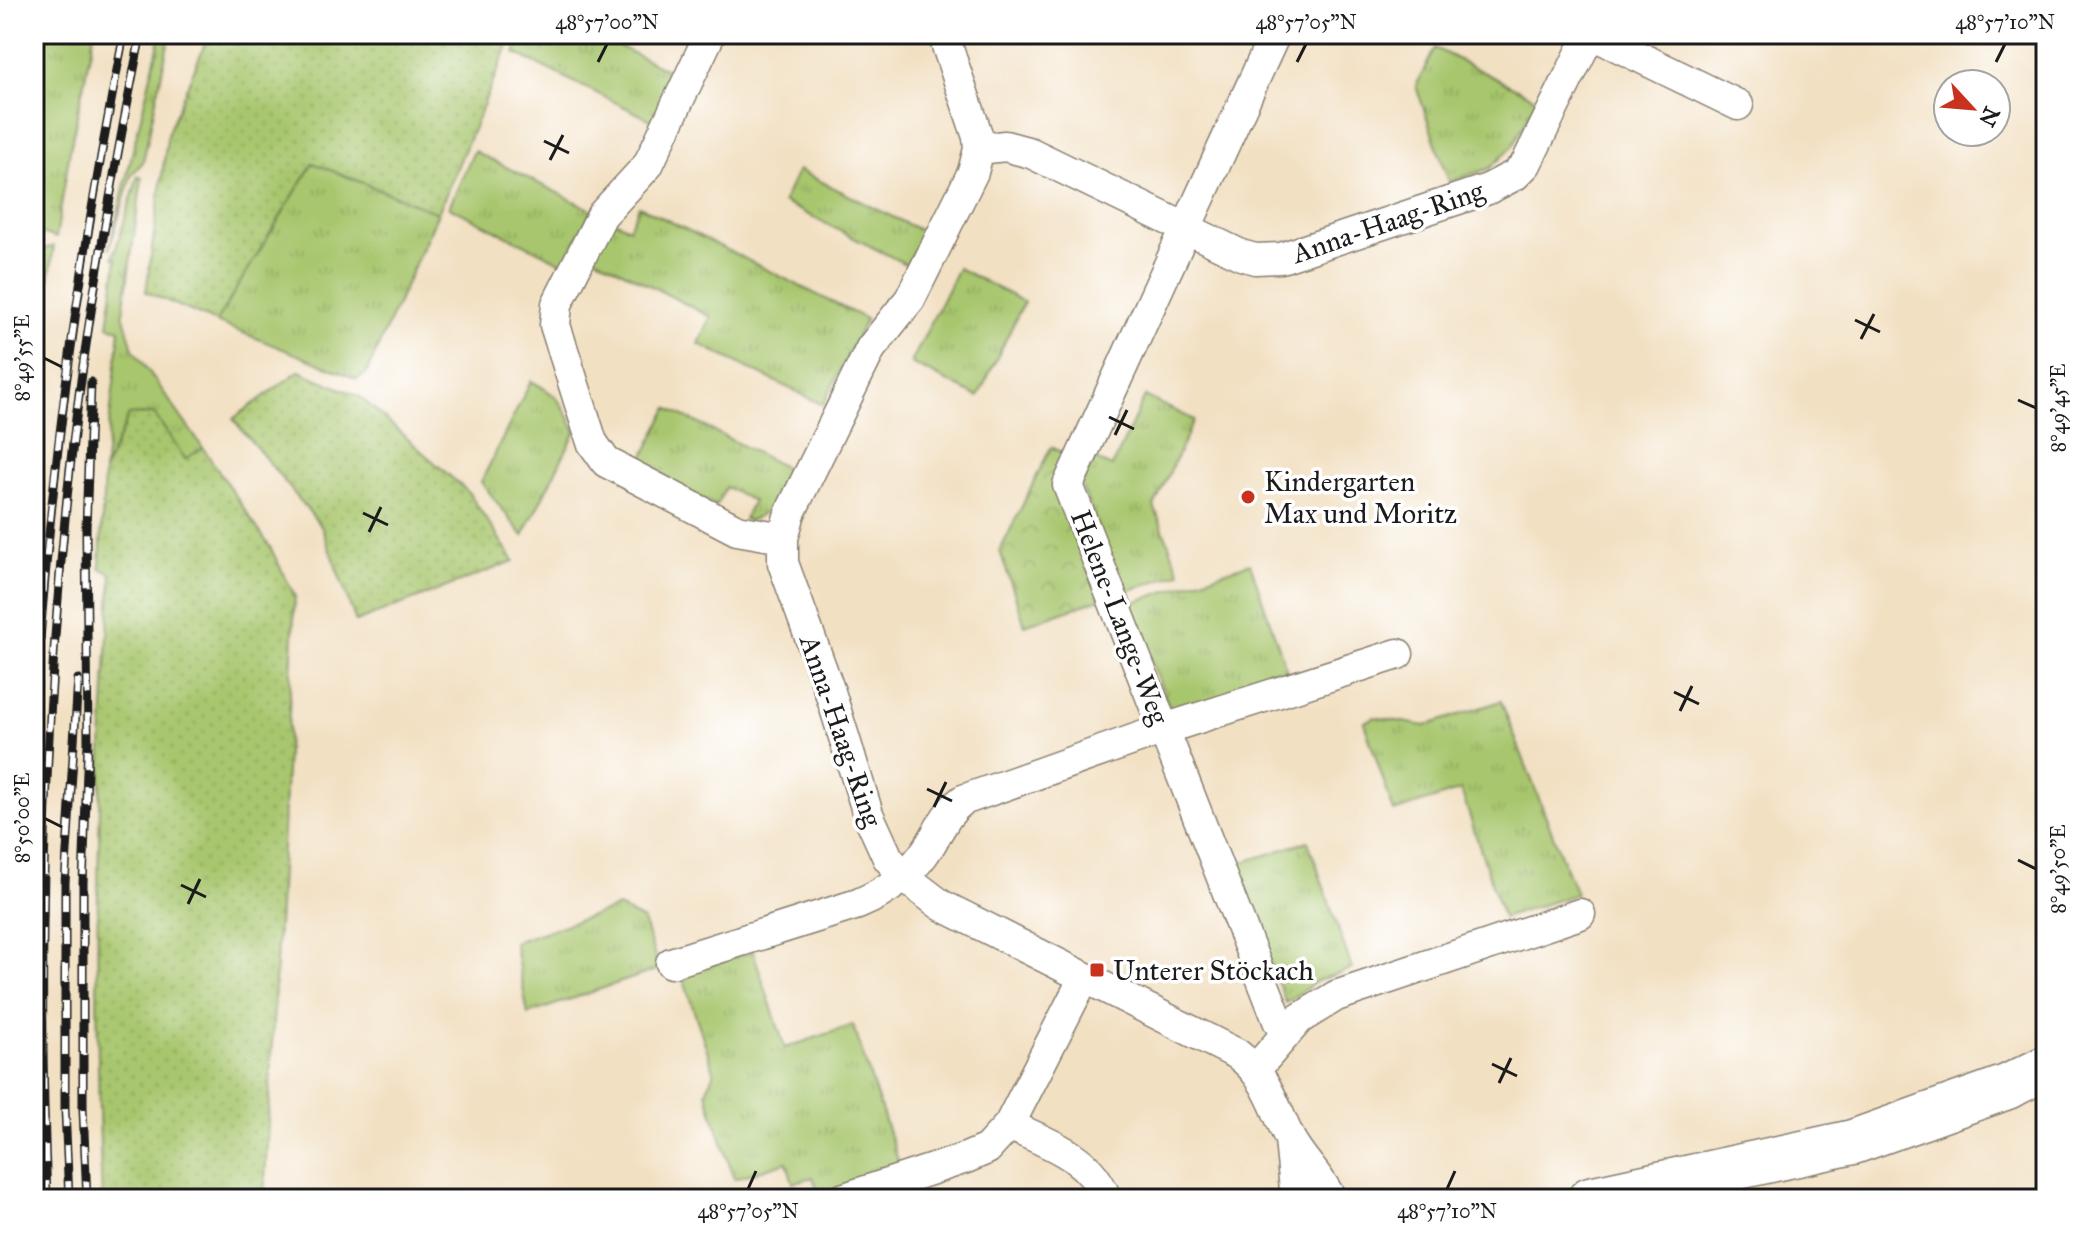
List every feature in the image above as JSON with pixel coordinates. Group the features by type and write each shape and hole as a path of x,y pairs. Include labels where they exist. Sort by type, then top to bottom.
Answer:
{"main road":[{"path":"1590,1199 1853,1142 2007,1087 2046,1068"}],"street":[{"path":"710,34 648,165 602,215 589,238 557,304 555,325 592,442 606,462 737,530 783,538"},
{"path":"943,34 975,125 979,149"},
{"name":"Helene-Lange-Weg","path":"1275,34 1068,485 1279,1023 1287,1030"},
{"path":"1591,34 1738,105"},
{"name":"Anna-Haag-Ring","path":"1331,1199 1290,1138 1271,1093 1256,1069 1237,1054 941,905 903,876 888,858 868,814 830,692 783,563 783,538 790,513 871,348 910,299 973,172 979,149 1005,146 1031,153 1241,255 1255,259 1281,258 1504,182 1526,164 1591,34"},
{"path":"671,963 883,894 930,846 950,810 963,800 1164,729 1398,654"},
{"path":"1256,1069 1287,1030 1314,1008 1336,996 1580,914"},
{"path":"842,1199 987,1149 1009,1125 1084,978"},
{"path":"1009,1125 1072,1156 1090,1169 1106,1199"},
{"name":"Anna-Haag-Ring","path":"1290,1138 1296,1199"}],"green space":[{"path":"34,34 94,34 56,238 34,230 34,191 44,174 34,166 34,83 37,77 34,75"},
{"path":"161,34 170,34 143,162 132,174 109,249"},
{"path":"209,34 513,34 438,213 313,163 216,322 146,292 168,132"},
{"path":"523,34 594,34 680,76 657,123 515,53"},
{"path":"1435,48 1537,99 1513,146 1490,168 1449,182 1416,86"},
{"path":"474,151 592,210 564,264 449,207"},
{"path":"313,163 438,213 366,374 357,379 216,322"},
{"path":"798,170 923,232 907,265 783,202"},
{"path":"138,176 142,178 123,313 133,349 203,448 186,460 154,414 129,415 104,471 120,329 108,326 117,259 113,258"},
{"path":"639,206 866,319 823,405 699,344 711,317 593,256 612,220 629,228"},
{"path":"54,246 34,386 36,251"},
{"path":"958,268 1024,302 978,397 911,363"},
{"path":"299,371 359,396 468,492 514,561 356,622 321,526 233,419"},
{"path":"531,381 559,401 576,431 523,536 481,482"},
{"path":"1145,396 1194,420 1154,506 1180,573 1124,592 1081,485 1094,459 1112,467"},
{"path":"668,408 790,470 779,494 764,513 748,521 744,519 753,501 726,487 716,506 638,467"},
{"path":"154,414 185,459 203,448 270,547 295,596 264,1199 102,1199 98,886 112,574 100,568 104,471 129,415"},
{"path":"1051,447 1068,455 1100,599 1025,625 1000,551"},
{"path":"1250,563 1289,677 1173,716 1128,604"},
{"path":"1501,701 1576,894 1503,918 1461,790 1394,812 1364,722 1375,717 1425,726"},
{"path":"1308,841 1352,969 1317,981 1286,1003 1232,866"},
{"path":"618,907 643,920 659,969 528,1014 514,942"},
{"path":"753,951 785,1048 853,1025 901,1169 819,1196 813,1177 793,1183 787,1162 734,1179 706,1092 714,1071 682,975"}],"railway":[{"path":"34,736 39,647 66,384 92,209 124,34"},
{"path":"47,1199 43,925 49,742 61,560 76,414 92,305 141,34"},
{"path":"87,1199 83,1109 83,884 88,742 86,529 91,382"},
{"path":"69,1199 65,1109 65,883 78,679"}],"place":[{"name":"Kindergarten Max und Moritz","path":"1248,497"},
{"name":"Unterer Stöckach","path":"1097,970"}]}
